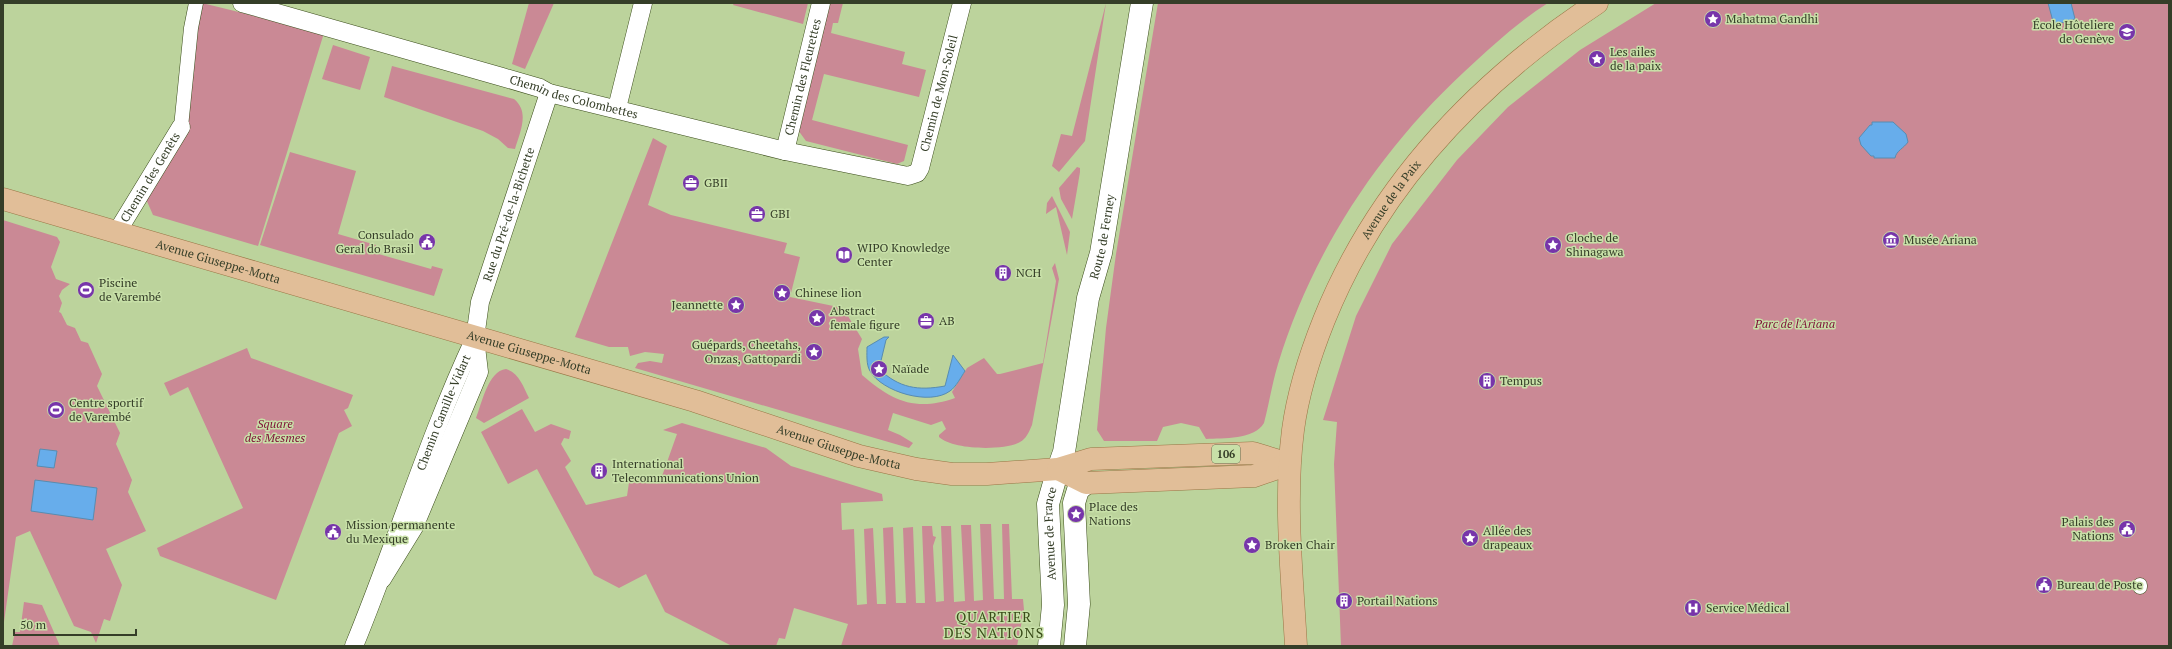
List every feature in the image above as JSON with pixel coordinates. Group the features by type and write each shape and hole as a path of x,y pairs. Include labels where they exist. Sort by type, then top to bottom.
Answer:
{"main road":[{"name":"Avenue de la Paix","path":"1289,464 1293,428 1302,386 1315,342 1344,275 1380,211 1433,143 1484,91 1542,41 1597,3"},
{"name":"Avenue Giuseppe-Motta","path":"3,199 695,401 881,462 952,474 1058,469"},
{"name":"106","path":"1058,469 1091,459 1253,453 1289,464"},
{"name":"106","path":"1058,469 1086,483 1254,476 1289,464"},
{"path":"1289,464 1296,646"}],"street":[{"name":"Chemin des Genêts","path":"116,232 181,127 191,28 196,3"},
{"name":"Chemin des Colombettes","path":"242,3 540,88 549,93 617,108 785,151 908,176"},
{"path":"617,108 643,3"},
{"name":"Chemin des Fleurettes","path":"785,151 821,3"},
{"name":"Chemin de Mon-Soleil","path":"908,176 917,173 920,168 962,3"},
{"name":"Route de Ferney","path":"1058,469 1064,452 1088,298 1101,253 1142,3"},
{"name":"Rue du Pré-de-la-Bichette","path":"475,338 480,302 549,93"},
{"name":"Chemin Camille-Vidart","path":"354,646 382,579 401,522 438,426 475,338"},
{"name":"Avenue de France","path":"1049,646 1053,605 1048,504 1058,469"},
{"name":"Avenue de France","path":"1076,646 1079,604 1074,504 1078,490 1086,483"}],"green space":[{"path":"202,3 324,33 258,246 153,215 146,199 185,129 198,15"},
{"path":"529,3 554,3 525,69 512,64"},
{"path":"734,3 808,3 803,24 733,5"},
{"path":"829,3 843,3 838,23 833,23 831,33 905,52 902,64 926,70 919,97 824,74 812,120 908,145 904,161 897,164 806,141 798,130"},
{"path":"1106,3 1085,141 1059,172 1052,166 1061,134 1072,136"},
{"path":"1158,3 1548,3 1526,18 1495,44 1433,103 1404,135 1352,206 1329,243 1309,282 1292,323 1278,364 1264,423 1259,429 1253,433 1238,437 1206,439 1199,427 1181,423 1163,427 1157,441 1104,441 1097,430 1106,328 1116,254"},
{"name":"Parc de l'Ariana","path":"1656,3 2169,3 2169,646 1341,646 1334,464 1337,422 1323,420 1356,316 1392,244 1457,160 1508,107 1580,50"},
{"path":"333,45 370,57 360,90 322,79"},
{"path":"392,66 514,99 519,104 523,116 515,149 508,148 498,139 483,131 384,97"},
{"path":"653,138 667,146 648,205 671,215 787,243 784,253 800,257 790,297 843,308 862,339 858,349 862,375 884,392 905,402 928,404 955,398 952,392 967,368 984,358 997,374 1043,363 1056,281 1052,268 1055,263 1059,279 1032,425 1026,437 1020,442 1003,447 979,448 955,445 939,437 939,435 946,429 942,421 931,425 893,413 888,430 913,443 909,448 635,368 638,363 650,361 662,363 664,354 645,352 630,356 628,347 609,347 575,337"},
{"path":"290,152 356,171 338,234 376,245 375,253 431,269 432,266 443,269 434,296 260,245"},
{"path":"1077,167 1080,168 1080,172 1072,219 1061,199 1059,188"},
{"path":"1052,196 1070,232 1067,255 1056,207 1046,214 1047,203"},
{"name":"Centre sportif de Varembé","path":"3,220 57,237 60,242 51,267 56,279 70,284 62,290 59,296 62,303 59,312 67,325 75,328 81,341 88,343 102,374 97,386 120,433 116,444 132,480 128,492 146,531 106,549 122,585 110,621 104,619 96,643 91,632 74,626 30,531 16,537 3,629"},
{"name":"Square des Mesmes","path":"247,348 251,358 353,395 348,408 344,410 352,426 339,433 276,600 160,556 157,548 243,508 188,387 170,396 164,383"},
{"path":"506,369 517,377 523,385 529,398 484,423 476,418 483,396 490,381 495,375"},
{"path":"522,409 535,432 551,424 571,431 569,439 564,438 561,444 571,461 565,467 586,505 627,496 630,476 661,479 677,434 663,430 682,423 766,448 791,466 882,494 883,501 841,503 842,530 854,529 857,605 867,604 864,529 873,528 877,604 886,604 883,528 893,527 896,603 906,603 903,528 913,527 916,603 925,603 922,526 932,526 933,536 936,537 933,546 936,602 944,601 941,526 951,526 954,602 965,601 961,525 971,525 974,601 983,600 980,524 991,524 994,599 1004,599 1002,524 1009,524 1012,599 1023,599 1024,610 1017,646 841,646 848,624 794,608 785,639 779,638 776,646 732,646 665,612 646,574 619,588 594,575 537,469 508,484 481,432"},
{"path":"24,602 42,605 60,646 12,646 15,632 20,632"}],"water":[{"path":"2048,3 2071,3 2075,19 2054,25"},
{"path":"1872,122 1893,122 1906,134 1908,142 1897,153 1895,158 1874,158 1874,156 1871,156 1861,145 1859,138 1870,125 1872,125"},
{"path":"884,337 889,337 886,340 879,369 886,375 902,384 918,388 945,386 953,355 965,371 950,391 941,395 919,397 895,391 876,379 868,366 867,347"},
{"path":"40,449 57,451 54,468 37,466"},
{"path":"35,480 97,488 93,520 31,511"}],"place":[{"name":"Mahatma Gandhi","path":"1713,19"},
{"name":"École Hôteliere de Genève","path":"2127,32"},
{"name":"Les ailes de la paix","path":"1597,59"},
{"name":"GBII","path":"691,183"},
{"name":"GBI","path":"757,214"},
{"name":"Musée Ariana","path":"1891,240"},
{"name":"Consulado Geral do Brasil","path":"427,242"},
{"name":"Cloche de Shinagawa","path":"1553,245"},
{"name":"WIPO Knowledge Center","path":"844,255"},
{"name":"NCH","path":"1003,273"},
{"name":"Piscine de Varembé","path":"86,290"},
{"name":"Chinese lion","path":"782,293"},
{"name":"Jeannette","path":"736,305"},
{"name":"Abstract female figure","path":"817,318"},
{"name":"AB","path":"926,321"},
{"name":"Guépards, Cheetahs, Onzas, Gattopardi","path":"814,352"},
{"name":"Naïade","path":"879,369"},
{"name":"Tempus","path":"1487,381"},
{"name":"Centre sportif de Varembé","path":"56,410"},
{"name":"International Telecommunications Union","path":"599,471"},
{"name":"Place des Nations","path":"1076,514"},
{"name":"Palais des Nations","path":"2127,529"},
{"name":"Mission permanente du Mexique","path":"333,532"},
{"name":"Allée des drapeaux","path":"1470,538"},
{"name":"Broken Chair","path":"1252,545"},
{"name":"Bureau de Poste","path":"2044,585"},
{"name":"Portail Nations","path":"1344,601"},
{"name":"Service Médical","path":"1693,608"}],"district":[{"name":"QUARTIER DES NATIONS","path":"994,626"}]}
